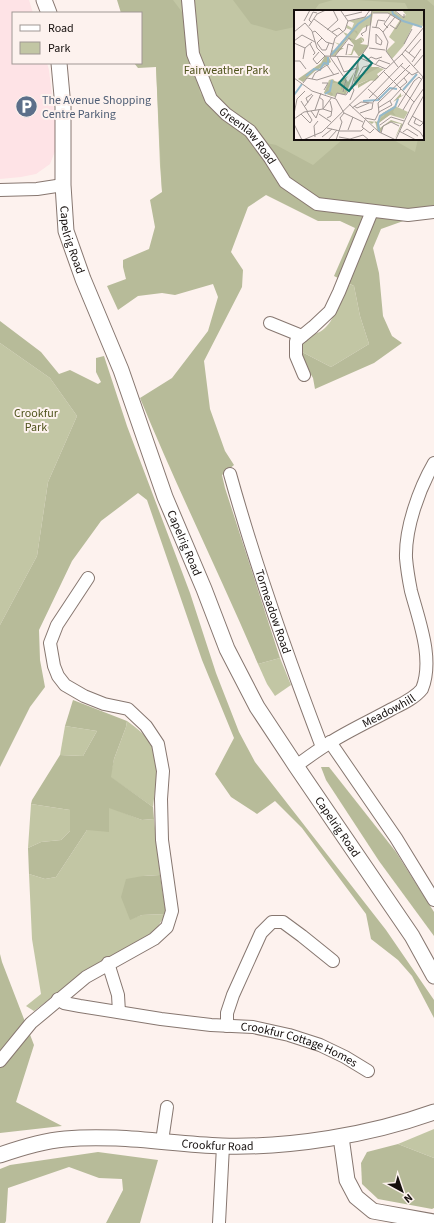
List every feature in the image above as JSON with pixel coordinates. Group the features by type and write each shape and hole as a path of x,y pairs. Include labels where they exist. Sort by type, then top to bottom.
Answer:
{"street":[{"path":"44,0 49,12"},
{"name":"Greenlaw Road","path":"188,0 192,54 212,99 226,114 250,131 270,158 285,182 317,204 408,215 434,212"},
{"name":"Capelrig Road","path":"59,64 63,106 63,185 66,231 82,279 120,370 165,497 204,589 227,649 257,707 412,936 434,976"},
{"path":"0,190 63,185"},
{"path":"304,375 296,356 296,341 330,311 372,210"},
{"path":"270,323 302,336"},
{"name":"Meadowhill","path":"296,766 326,745 409,700 422,689 430,672 431,656 426,635 411,591 406,557 408,535 416,505 426,478 434,463"},
{"name":"Tormeadow Road","path":"230,474 246,530 292,668 326,745 396,838 434,900"},
{"path":"0,1061 31,1022 86,976 154,939 167,927 172,911 162,840 161,799 163,771 158,744 146,726 128,709 104,704 84,696 65,684 58,676 54,666 50,643 57,626 88,578"},
{"name":"Crookfur Cottage Homes","path":"227,1026 227,1013 232,995 261,933 272,922 283,922 333,961"},
{"path":"108,963 118,995 119,1012"},
{"name":"Crookfur Cottage Homes","path":"58,999 64,1003 74,1005 161,1019 227,1026 253,1027 295,1037 320,1045 368,1071"},
{"path":"162,1142 166,1107"},
{"name":"Crookfur Road","path":"0,1155 18,1149 64,1139 108,1138 223,1146 279,1144 341,1137 409,1121 434,1112"},
{"path":"341,1137 347,1180 356,1197 373,1211 434,1222"},
{"path":"219,1223 223,1146"}],"shaded area":[{"name":"The Avenue Shopping Centre Parking","path":"0,0 29,0 33,12 12,12 12,64 47,64 58,144 50,164 36,174 0,179"}],"green space":[{"path":"117,0 173,0 185,16 200,93 226,121 251,140 276,145 313,165 342,140 394,140 415,152 418,140 424,140 424,10 408,10 405,3 357,0 427,0 434,6 434,210 381,229 373,248 379,273 383,316 392,336 402,343 374,363 315,389 313,378 300,356 302,352 331,367 369,344 360,316 354,286 334,276 355,228 340,221 318,221 266,195 248,207 231,252 243,270 242,287 204,361 210,409 225,451 234,465 222,475 225,488 280,658 258,664 140,398 172,378 208,331 218,297 213,284 175,295 162,293 138,296 118,310 107,286 126,279 123,260 149,249 155,227 150,200 162,192 156,67 138,68 135,64 142,64 142,12 121,12"},
{"name":"Fairweather Park","path":"142,0 434,0 434,205 293,182 165,228 160,166 156,66"},
{"path":"233,0 333,0 319,4 315,10 294,10 294,27 276,31 251,24"},
{"path":"345,282 354,286 360,316 369,344 331,367 302,352 300,349 305,338 317,333 329,324 338,306"},
{"path":"0,321 41,352 59,374 70,370 98,384 101,382 96,372 96,358 104,356 127,426 190,593 216,673 239,732 255,762 386,930 434,1000 434,1018 412,976 398,960 371,939 366,914 302,828 275,801 257,814 231,797 215,774 234,738 202,660 147,500 138,493 101,521 72,561 39,630 40,660 45,687 30,707 0,767 0,625 37,556 48,482 77,416 50,378 0,343"},
{"name":"Crookfur Park","path":"0,343 50,378 77,416 48,482 37,556 0,625"},
{"path":"280,658 291,685 275,696 267,684 258,664"},
{"path":"73,700 127,721 114,759 111,777 153,807 154,819 142,820 109,808 109,832 87,830 56,877 45,879 29,874 28,848 41,842 61,840 70,831 70,810 31,804 32,800 60,755 83,756 97,731 65,726"},
{"path":"127,721 154,746 157,771 153,807 110,777 114,759"},
{"path":"65,726 97,731 83,756 60,755"},
{"path":"321,767 329,767 396,852 434,912 434,936 379,861 326,780"},
{"path":"31,804 70,810 70,831 61,840 41,842 28,848"},
{"path":"109,807 142,820 154,819 160,875 143,876 130,919 142,915 166,914 155,931 144,939 89,969 34,1011 26,1006 41,994 32,939 29,874 45,879 56,877 87,830"},
{"path":"160,875 166,914 142,915 130,920 121,897 126,879"},
{"path":"0,954 34,1045 16,1102 62,1126 0,1133"},
{"path":"434,1129 434,1158 398,1144"},
{"path":"398,1144 434,1158 434,1208 432,1209 378,1199 362,1184 361,1163 367,1152"},
{"path":"98,1152 158,1160 140,1223 106,1223 123,1190 122,1179 99,1178 69,1167 8,1188 6,1221 5,1223 0,1223 0,1169 10,1165"}],"place":[{"name":"The Avenue Shopping Centre Parking","path":"27,107"}]}
